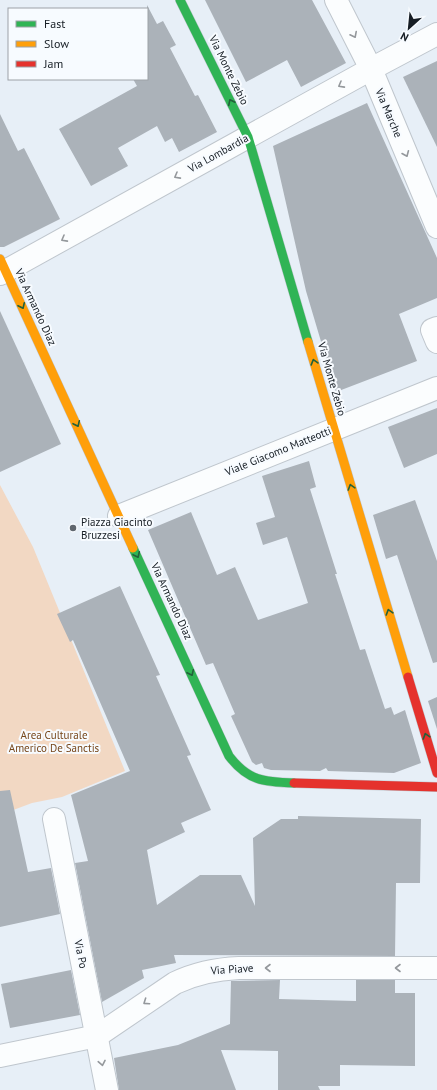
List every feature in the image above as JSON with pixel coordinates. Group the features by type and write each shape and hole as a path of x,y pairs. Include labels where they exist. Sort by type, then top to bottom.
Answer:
{"street":[{"name":"Via Monte Zebio","path":"180,0 248,136 437,773"},
{"name":"Via Marche","path":"336,0 371,69 437,227"},
{"name":"Via Lombardia","path":"2,268 437,34"},
{"name":"Via Armando Diaz","path":"2,268 119,516 229,756 238,768 252,778 270,782 437,787"},
{"path":"437,328 432,330 437,342"},
{"name":"Viale Giacomo Matteotti","path":"119,516 437,388"},
{"name":"Via Po","path":"54,819 108,1090"},
{"name":"Via Piave","path":"0,1056 97,1036 175,983 193,975 210,970 239,968 437,968"}],"green space":[{"name":"Area Culturale Americo De Sanctis","path":"0,485 33,547 125,771 62,797 32,803 0,815"}],"building":[{"path":"205,0 312,0 346,63 301,87 287,60 246,82"},
{"path":"147,5 157,24 163,21 176,45 170,48 195,96 198,95 217,132 179,152 172,138 165,142 157,126 118,148 128,166 91,186 59,129 137,86 134,80 148,80"},
{"path":"437,61 437,147 403,77"},
{"path":"367,103 437,258 437,298 399,314 417,361 336,392 306,291 273,146"},
{"path":"0,114 18,151 24,148 60,219 4,247 0,247"},
{"path":"0,311 61,444 0,472"},
{"path":"437,408 437,454 404,468 388,427"},
{"path":"309,461 316,487 310,489 337,574 335,574 360,650 365,649 385,709 391,707 394,715 405,710 421,763 394,773 328,771 326,768 320,771 271,770 264,768 262,763 256,765 252,762 231,716 235,714 213,663 206,665 148,530 191,512 217,575 235,567 258,620 308,603 287,537 263,545 256,523 275,517 262,476"},
{"path":"415,500 437,561 437,662 433,663 397,555 386,559 373,515"},
{"path":"120,586 160,675 156,676 191,755 187,756 211,810 181,823 185,832 147,850 157,905 200,875 241,875 255,906 253,838 281,819 298,819 298,816 421,819 420,883 396,883 395,956 174,955 176,963 142,970 144,978 102,1002 75,863 88,861 71,795 130,771 73,640 70,642 57,614"},
{"path":"437,697 437,729 428,701"},
{"path":"10,790 28,872 51,868 60,914 0,927 0,791"},
{"path":"71,970 80,1015 10,1028 1,984"},
{"path":"280,980 279,999 356,1001 356,980 395,980 395,993 415,993 415,1066 340,1065 340,1086 318,1086 320,1090 278,1090 278,1051 221,1050 236,1090 119,1090 114,1058 178,1045 230,1024 231,981"}],"traffic: fast":[{"path":"180,0 248,137 308,342"},
{"path":"133,548 229,756 243,771 257,778 265,781 294,783"}],"traffic: slow":[{"path":"0,259 133,548"},
{"path":"308,342 408,677"}],"traffic: jam":[{"path":"408,677 437,773"},
{"path":"294,783 437,787"}],"place":[{"name":"Piazza Giacinto Bruzzesi","path":"73,528"}]}
